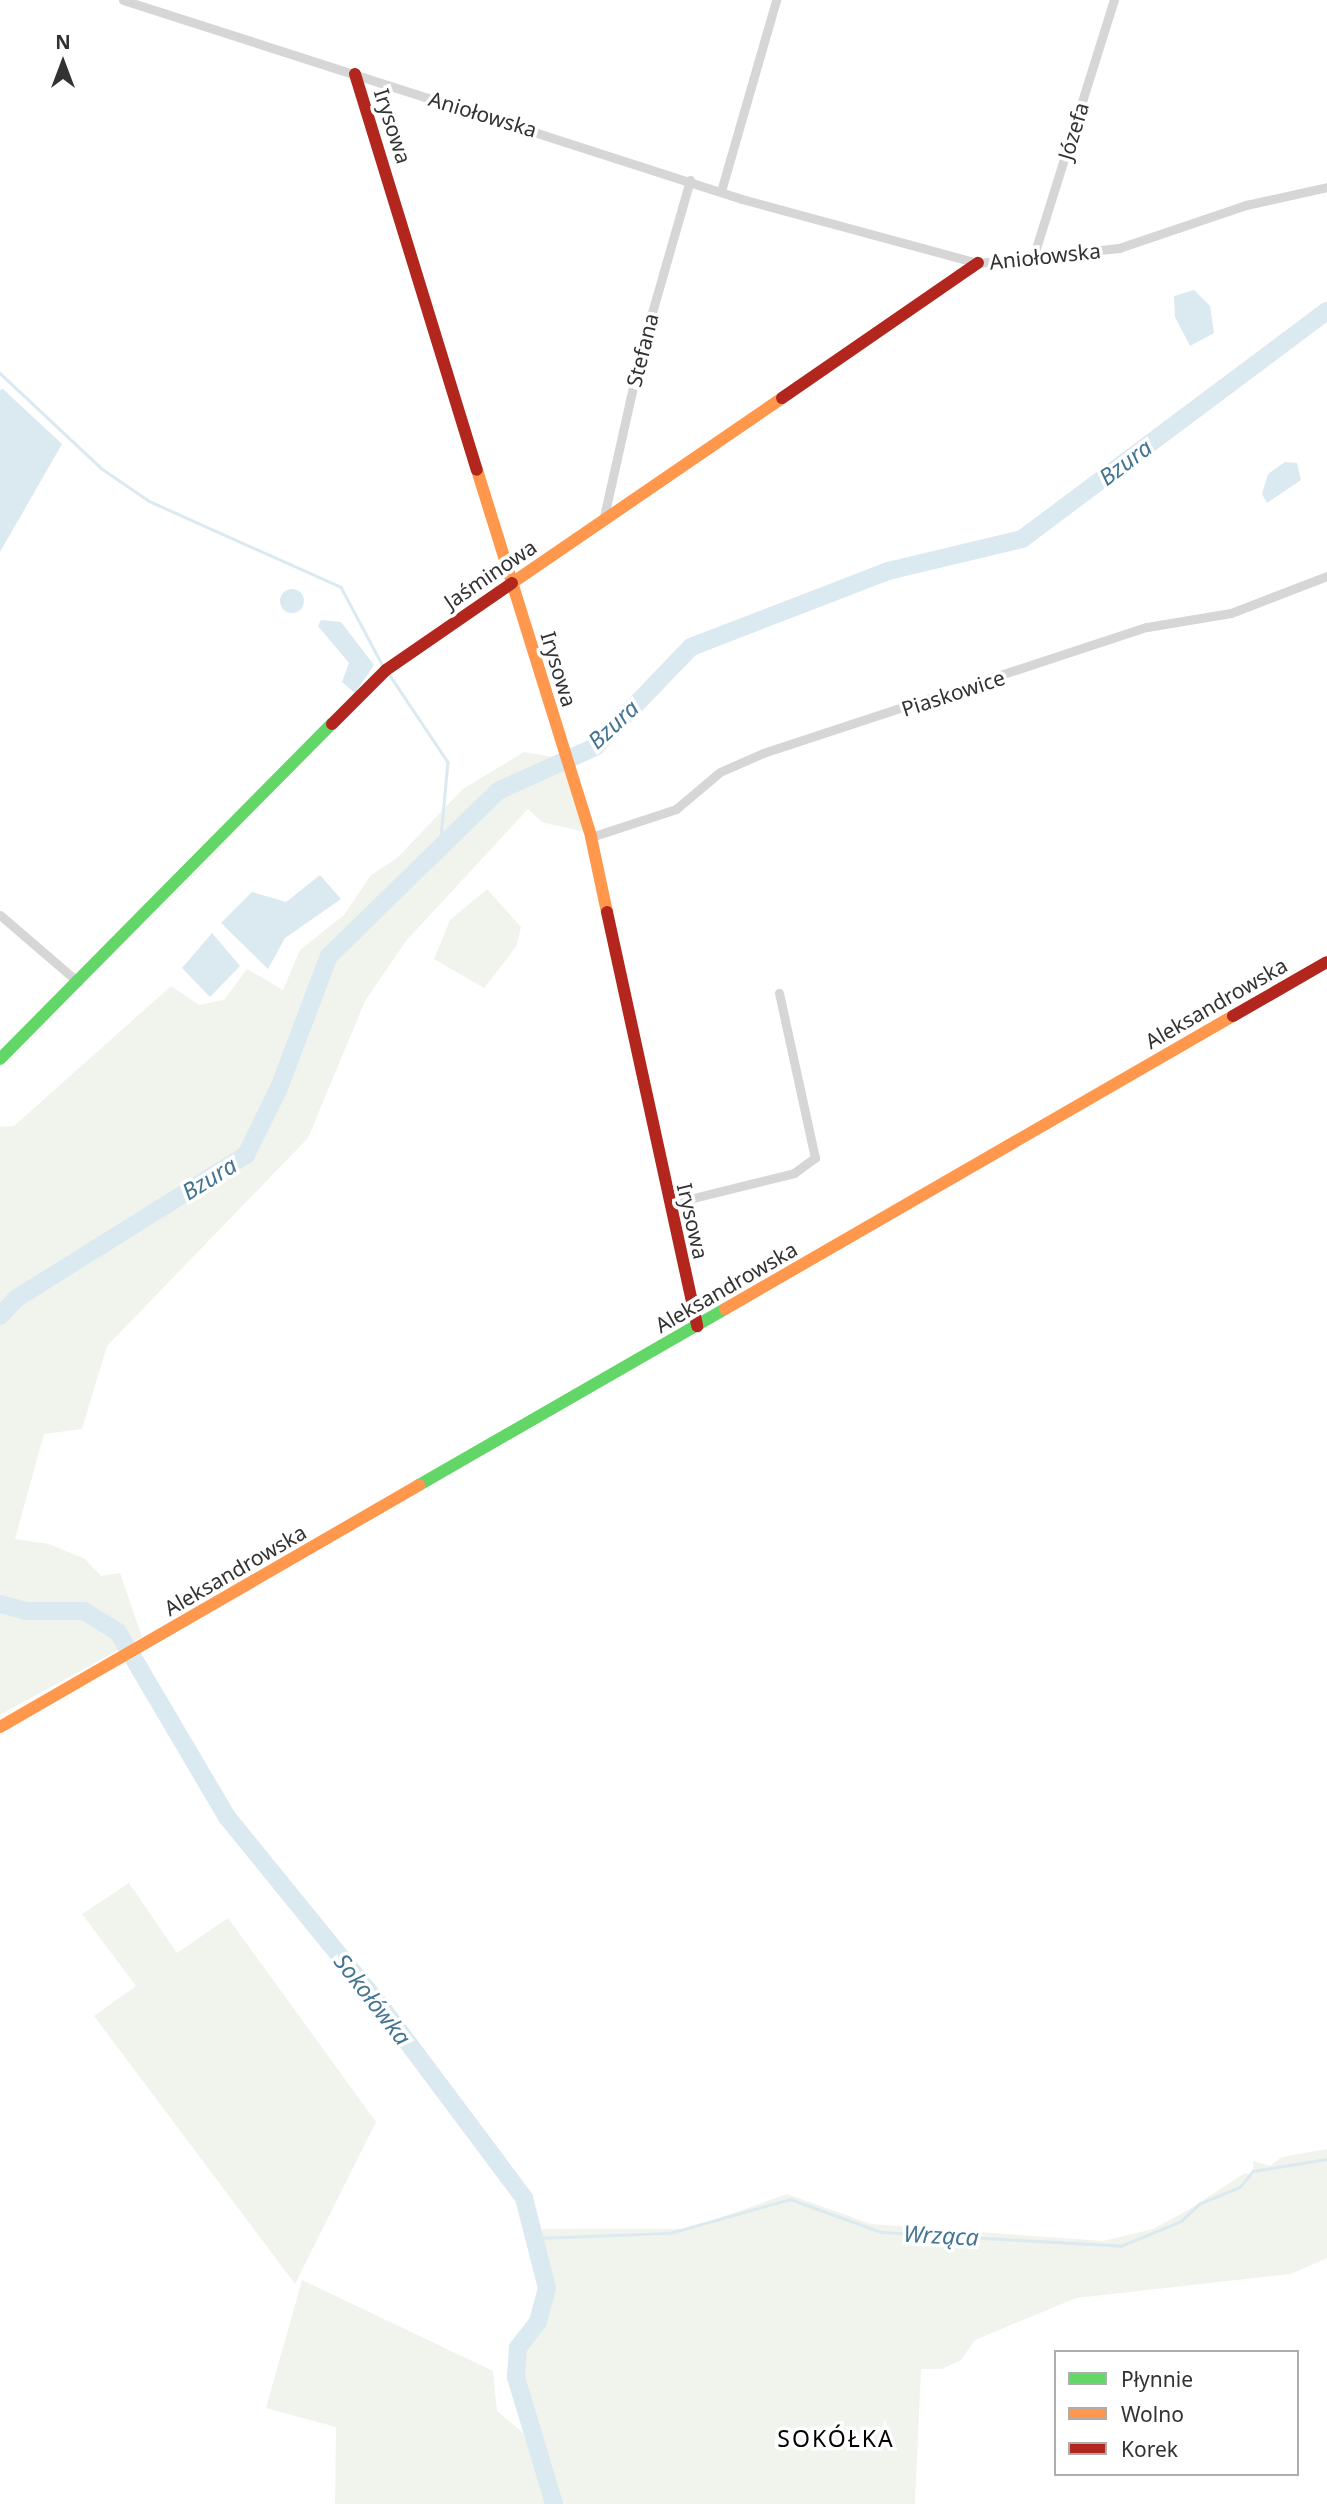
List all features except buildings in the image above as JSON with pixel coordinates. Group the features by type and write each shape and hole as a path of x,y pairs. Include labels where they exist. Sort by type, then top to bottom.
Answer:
{"street":[{"name":"Aniołowska","path":"123,0 721,191 978,263 1032,261 1119,248 1246,205 1327,187"},
{"path":"721,191 776,0"},
{"name":"Józefa","path":"1032,261 1114,0"},
{"name":"Irysowa","path":"355,74 591,837 697,1326"},
{"name":"Stefana","path":"602,522 640,351 690,180"},
{"name":"Jaśminowa","path":"0,1059 386,670 511,581 602,522 978,263"},
{"name":"Piaskowice","path":"591,837 676,809 720,772 763,753 1147,628 1230,613 1327,576"},
{"path":"0,915 78,982"},
{"name":"Aleksandrowska","path":"0,1727 1327,961"},
{"path":"669,1204 794,1173 815,1158 779,993"}],"shaded area":[{"path":"1194,290 1210,306 1214,333 1190,346 1175,317 1174,296"},
{"path":"3,389 62,444 0,552 0,390"},
{"path":"1285,462 1297,463 1301,480 1267,503 1262,494 1268,474"},
{"path":"292,589 303,596 304,601 297,612 292,613 281,606 280,601 287,590"},
{"path":"321,620 341,622 374,665 355,693 342,682 349,663 318,626"},
{"path":"524,752 554,757 566,768 584,832 542,822 528,809 406,941 365,1001 308,1138 107,1346 82,1429 44,1434 15,1539 49,1544 85,1559 101,1576 120,1573 142,1637 0,1715 0,1127 14,1126 171,986 199,1005 224,1000 247,969 283,990 300,950 344,915 371,875 396,859 463,789"},
{"path":"320,875 341,899 285,938 268,969 221,923 252,892 286,902"},
{"path":"487,889 521,927 516,947 484,988 434,959 450,920"},
{"path":"212,933 240,966 210,997 182,968"},
{"path":"129,1883 177,1953 228,1918 376,2122 295,2284 94,2016 136,1986 82,1914"},
{"path":"1327,2149 1327,2258 1291,2274 1076,2298 975,2340 961,2360 942,2369 921,2369 915,2504 335,2504 336,2427 266,2408 302,2280 493,2371 497,2411 523,2433 528,2448 519,2340 541,2301 533,2239 543,2229 688,2229 787,2194 871,2224 1103,2241 1153,2229 1245,2173 1254,2175 1253,2161 1270,2166 1282,2157"}],"waterway":[{"name":"Bzura","path":"0,1316 17,1298 246,1155 279,1088 329,956 498,791 595,747 691,647 888,571 1022,539 1327,311"},
{"path":"0,373 101,468 149,501 341,587 383,666"},
{"path":"389,674 448,762 440,849"},
{"name":"Sokołówka","path":"0,1604 27,1611 84,1611 118,1632 227,1817 379,2004 524,2198 547,2288 538,2322 518,2348 516,2377 554,2504"},
{"name":"Wrząca","path":"537,2238 670,2233 790,2199 881,2232 1121,2246 1181,2221 1199,2204 1240,2187 1253,2171 1327,2159"}],"traffic: fast":[{"path":"0,1059 332,724"},
{"path":"419,1485 725,1309"}],"traffic: slow":[{"path":"512,583 782,398"},
{"path":"477,470 591,837 607,912"},
{"path":"725,1309 1233,1016"},
{"path":"0,1727 419,1485"}],"traffic: jam":[{"path":"355,74 477,470"},
{"path":"782,398 978,263"},
{"path":"332,724 386,670 512,583"},
{"path":"607,912 697,1326"},
{"path":"1233,1016 1327,962"}],"district":[{"name":"SOKÓŁKA","path":"836,2438"}]}
